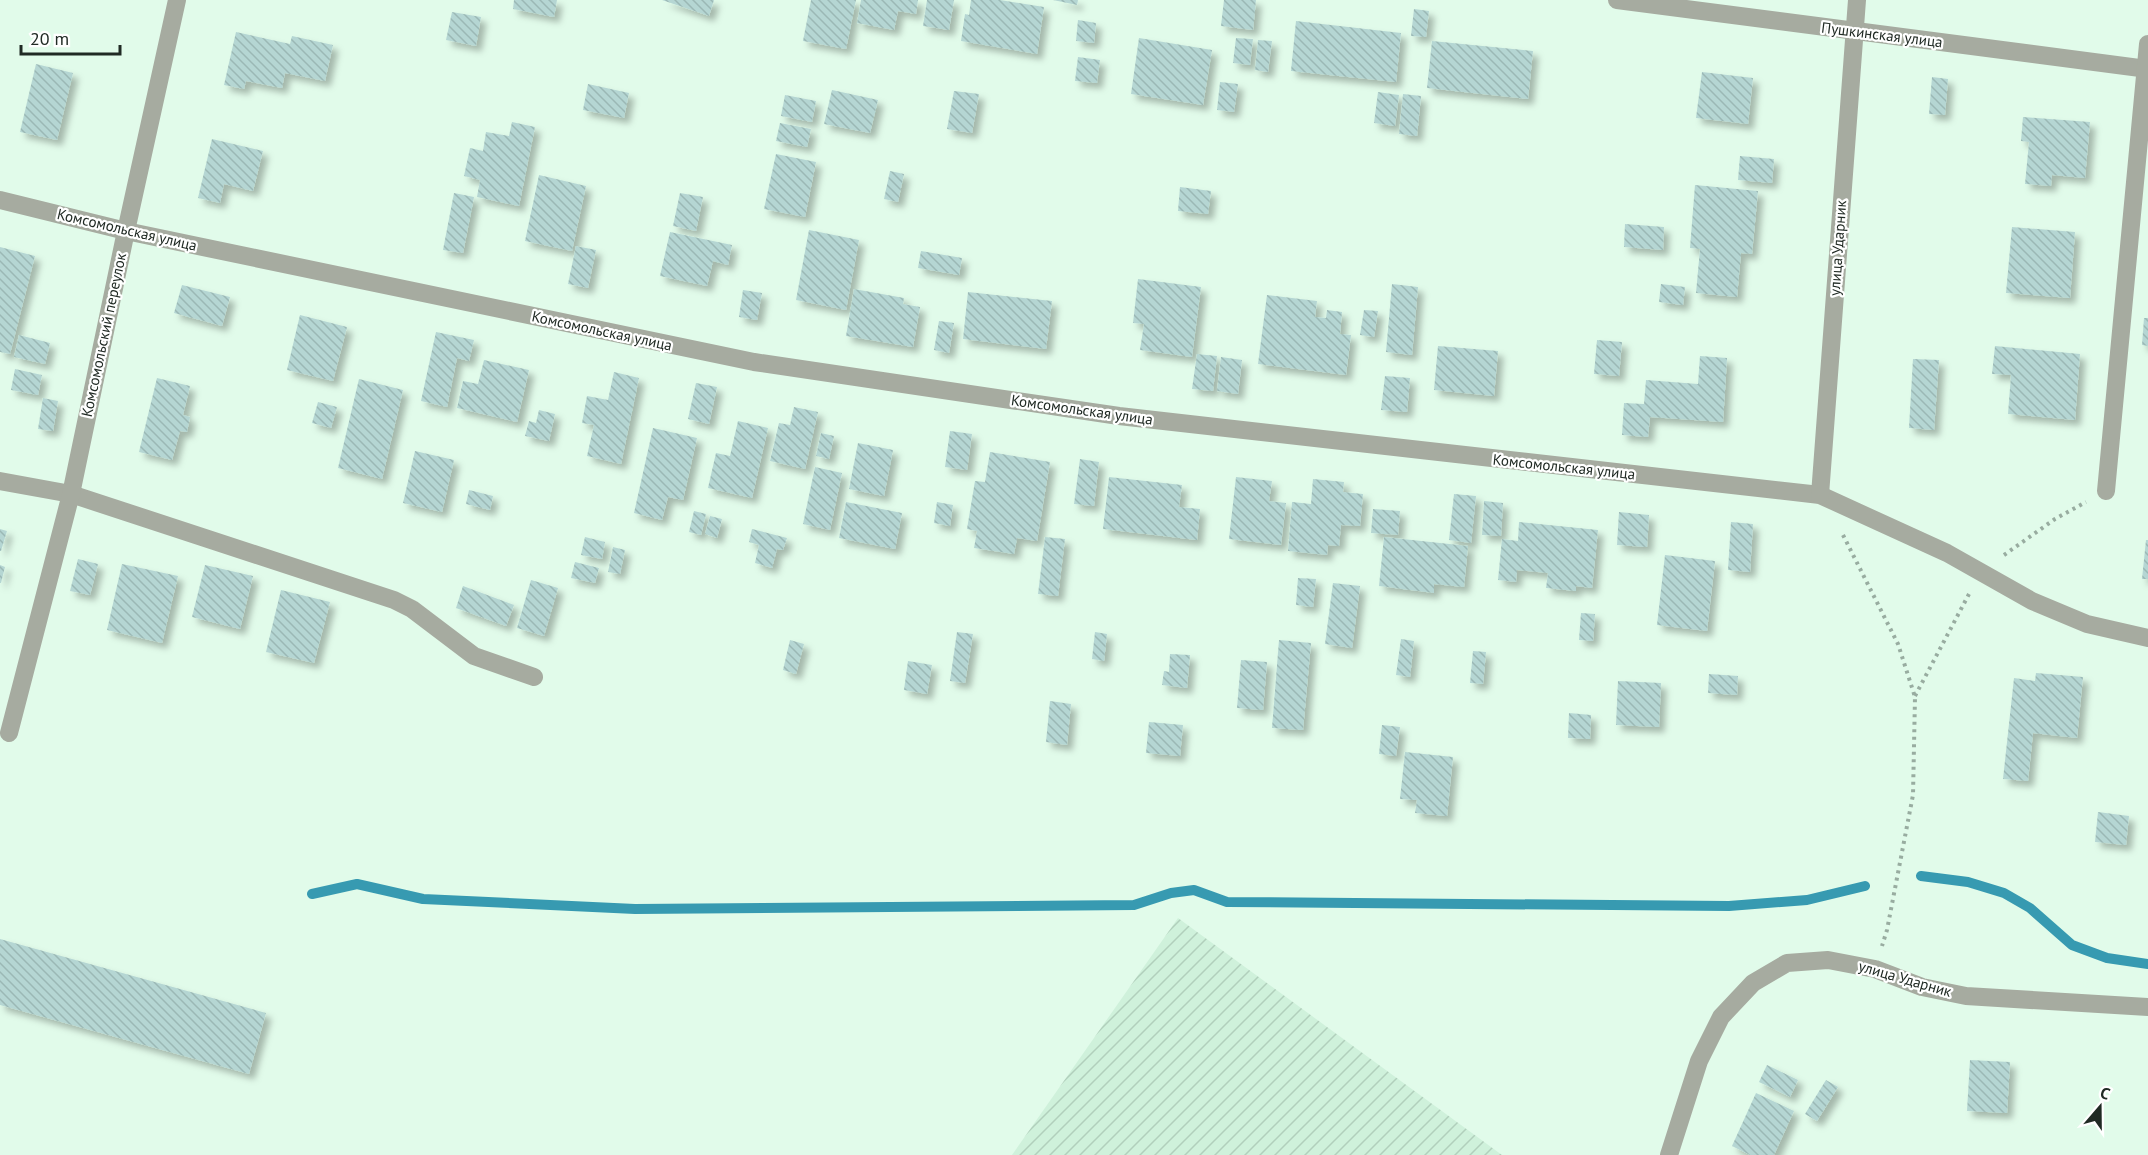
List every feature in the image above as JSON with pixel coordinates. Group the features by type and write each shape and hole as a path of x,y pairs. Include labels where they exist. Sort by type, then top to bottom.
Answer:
{"street":[{"name":"Комсомольский переулок","path":"9,733 71,494 177,0"},
{"name":"Пушкинская улица","path":"1617,0 2147,69"},
{"name":"улица Ударник","path":"1820,495 1857,0"},
{"path":"2106,491 2148,44"},
{"name":"Комсомольская улица","path":"0,200 126,231 753,362 1119,416 1820,495 1947,553 2032,601 2087,624 2148,638"},
{"path":"0,481 71,494 394,600 412,609 474,656 534,677"},
{"name":"улица Ударник","path":"1669,1155 1699,1061 1721,1017 1753,984 1787,963 1828,960 1875,969 1922,987 1966,996 2148,1007"}],"path":[{"path":"1841,533 1898,644 1915,697 1913,795 1887,930 1875,969"}],"shaded area":[{"path":"1178,918 1502,1155 1012,1155"}],"building":[{"path":"514,0 557,0 554,17 513,9"},
{"path":"662,0 714,0 709,16"},
{"path":"811,0 856,0 846,49 803,41"},
{"path":"861,0 918,0 916,14 898,11 894,30 857,23"},
{"path":"927,0 954,0 949,30 923,26"},
{"path":"971,0 1000,0 1044,7 1037,54 961,41 965,14 969,15"},
{"path":"1053,0 1078,0 1077,5"},
{"path":"1224,0 1256,0 1253,30 1221,26"},
{"path":"1414,9 1429,11 1426,37 1411,36"},
{"path":"452,12 481,17 476,46 446,40"},
{"path":"1078,20 1096,23 1094,43 1076,41"},
{"path":"1296,21 1401,33 1396,82 1291,71"},
{"path":"236,32 290,44 292,36 333,45 325,81 285,73 282,88 246,81 244,89 224,85"},
{"path":"1139,38 1212,50 1203,105 1131,94"},
{"path":"1236,38 1253,39 1250,65 1233,63"},
{"path":"1258,40 1272,41 1268,72 1255,70"},
{"path":"1432,41 1533,51 1528,99 1427,88"},
{"path":"1078,57 1100,60 1097,83 1075,81"},
{"path":"36,64 73,73 57,140 20,132"},
{"path":"1702,72 1753,78 1748,124 1696,118"},
{"path":"1932,77 1948,79 1945,115 1929,114"},
{"path":"1220,82 1238,84 1234,112 1217,110"},
{"path":"588,84 629,93 624,118 583,110"},
{"path":"832,90 878,100 870,133 824,124"},
{"path":"954,91 979,94 972,133 947,129"},
{"path":"1378,92 1399,95 1395,126 1374,123"},
{"path":"1403,94 1421,96 1417,136 1399,134"},
{"path":"785,95 816,101 812,122 781,116"},
{"path":"2023,117 2090,122 2085,178 2052,175 2051,186 2025,184 2029,142 2021,141"},
{"path":"512,122 535,127 519,206 477,197 480,180 464,176 470,148 483,151 486,132 509,136"},
{"path":"780,123 811,129 807,147 776,141"},
{"path":"212,139 263,151 253,191 224,184 220,203 198,198"},
{"path":"776,154 816,162 805,217 764,209"},
{"path":"1740,156 1774,159 1772,183 1738,180"},
{"path":"890,171 904,174 898,202 884,199"},
{"path":"539,175 586,186 572,251 525,241"},
{"path":"1695,185 1758,191 1752,254 1741,253 1737,297 1696,293 1700,249 1690,248"},
{"path":"1180,187 1211,191 1208,214 1178,211"},
{"path":"454,193 474,197 463,253 443,250"},
{"path":"680,193 703,197 696,231 673,226"},
{"path":"1625,224 1664,227 1663,250 1624,247"},
{"path":"2012,227 2075,232 2070,298 2006,293"},
{"path":"809,230 859,240 846,310 796,300"},
{"path":"670,232 732,245 728,265 713,261 707,286 660,276"},
{"path":"576,246 596,250 588,288 568,284"},
{"path":"0,247 35,256 10,354 0,352"},
{"path":"921,251 962,258 959,275 918,268"},
{"path":"1138,279 1201,287 1192,357 1140,350 1144,324 1133,323"},
{"path":"1392,284 1418,287 1412,355 1386,352"},
{"path":"1661,284 1685,287 1683,305 1659,302"},
{"path":"182,285 230,297 222,326 174,313"},
{"path":"854,289 904,298 903,304 920,307 913,347 846,336"},
{"path":"743,290 762,293 757,320 739,317"},
{"path":"968,292 1052,301 1046,349 963,339"},
{"path":"1267,295 1317,301 1315,317 1326,318 1327,310 1342,312 1340,334 1351,335 1346,375 1258,364"},
{"path":"1364,310 1378,311 1374,337 1360,335"},
{"path":"300,315 347,327 333,381 287,370"},
{"path":"2144,318 2148,318 2148,346 2142,345"},
{"path":"939,321 954,323 949,353 934,350"},
{"path":"436,332 474,340 469,361 457,358 447,407 421,401"},
{"path":"19,335 50,343 45,364 14,357"},
{"path":"1597,340 1622,342 1619,376 1594,374"},
{"path":"1438,346 1498,351 1494,396 1434,390"},
{"path":"1995,346 2080,354 2075,420 2008,414 2011,375 1992,374"},
{"path":"1197,354 1217,356 1213,391 1192,389"},
{"path":"1700,356 1727,358 1723,422 1650,417 1648,437 1622,435 1624,403 1644,404 1646,380 1698,384"},
{"path":"1221,357 1242,360 1238,394 1217,391"},
{"path":"1913,359 1939,360 1934,430 1909,428"},
{"path":"484,360 529,370 517,422 457,408 463,381 478,384"},
{"path":"15,369 42,375 38,395 11,390"},
{"path":"614,372 639,378 621,464 587,456 594,425 582,423 587,396 608,400"},
{"path":"1385,376 1410,378 1407,412 1381,410"},
{"path":"157,378 190,386 183,415 190,417 187,432 180,431 172,460 139,452"},
{"path":"359,379 403,390 382,479 338,468"},
{"path":"696,383 717,387 709,424 688,419"},
{"path":"43,398 58,401 53,431 38,429"},
{"path":"318,402 337,407 331,428 312,423"},
{"path":"794,407 818,412 805,469 770,461 779,423 790,425"},
{"path":"539,410 555,414 549,441 525,436 529,421 536,423"},
{"path":"738,421 768,428 752,498 708,488 716,453 730,456"},
{"path":"653,428 697,438 683,500 668,497 662,520 634,513"},
{"path":"950,431 972,434 967,470 945,467"},
{"path":"821,433 834,436 829,459 816,456"},
{"path":"858,443 893,450 884,496 849,489"},
{"path":"415,451 454,460 442,512 403,503"},
{"path":"990,452 1050,462 1037,541 1017,538 1014,554 974,548 977,531 967,529 975,481 985,482"},
{"path":"1080,459 1099,462 1094,506 1074,504"},
{"path":"815,467 842,473 830,530 803,524"},
{"path":"1109,477 1182,485 1179,507 1200,509 1197,540 1103,529"},
{"path":"1236,477 1272,481 1269,501 1286,503 1281,545 1229,539"},
{"path":"1313,479 1344,482 1343,492 1363,494 1360,526 1341,525 1339,546 1328,545 1327,555 1288,551 1292,502 1311,504"},
{"path":"469,490 493,496 490,510 466,504"},
{"path":"1454,494 1476,496 1471,543 1449,540"},
{"path":"1484,501 1503,503 1501,536 1482,535"},
{"path":"846,502 902,513 895,549 839,538"},
{"path":"937,502 953,505 950,526 934,523"},
{"path":"1373,509 1400,511 1398,535 1371,533"},
{"path":"694,511 706,514 701,535 689,532"},
{"path":"1619,512 1649,515 1647,547 1617,545"},
{"path":"710,516 722,519 717,538 705,534"},
{"path":"1519,522 1598,530 1592,588 1576,586 1576,591 1546,588 1548,573 1517,570 1516,582 1498,580 1502,539 1518,541"},
{"path":"1731,522 1753,524 1750,572 1728,570"},
{"path":"0,529 7,531 1,551 0,551"},
{"path":"752,529 787,538 783,550 777,549 772,568 755,563 759,545 749,542"},
{"path":"585,537 605,542 602,559 581,555"},
{"path":"1045,537 1065,539 1058,596 1038,594"},
{"path":"1384,537 1468,546 1464,587 1434,584 1434,593 1379,586"},
{"path":"2146,540 2148,540 2148,579 2142,579"},
{"path":"613,547 625,550 620,574 608,572"},
{"path":"1665,555 1715,561 1707,631 1657,625"},
{"path":"78,559 98,564 90,595 70,591"},
{"path":"575,562 599,568 595,583 571,578"},
{"path":"122,564 178,576 162,643 107,630"},
{"path":"0,565 5,567 1,583 0,583"},
{"path":"205,565 253,576 240,629 192,617"},
{"path":"1298,578 1316,579 1313,607 1296,605"},
{"path":"531,580 558,588 544,636 517,628"},
{"path":"1333,583 1360,586 1352,648 1325,644"},
{"path":"463,586 514,605 506,626 456,608"},
{"path":"281,590 330,602 314,663 266,652"},
{"path":"1581,613 1595,614 1593,641 1579,640"},
{"path":"957,632 973,634 965,683 950,681"},
{"path":"1095,632 1107,634 1104,661 1092,659"},
{"path":"1401,639 1414,641 1410,677 1396,675"},
{"path":"790,640 804,644 796,674 783,670"},
{"path":"1279,640 1311,643 1303,730 1272,728"},
{"path":"1473,651 1486,652 1483,684 1470,683"},
{"path":"1170,654 1190,655 1187,688 1162,685 1164,671 1169,672"},
{"path":"1241,660 1267,662 1263,710 1237,708"},
{"path":"908,661 932,665 927,694 904,690"},
{"path":"2036,673 2083,677 2077,738 2033,733 2028,781 2003,779 2014,678 2035,681"},
{"path":"1709,674 1738,676 1737,695 1708,693"},
{"path":"1618,681 1661,683 1659,727 1616,725"},
{"path":"1050,701 1071,704 1067,745 1046,742"},
{"path":"1569,713 1591,715 1590,739 1568,738"},
{"path":"1149,722 1183,725 1180,756 1146,753"},
{"path":"1382,725 1400,727 1396,756 1379,754"},
{"path":"1405,752 1453,757 1447,816 1415,813 1417,800 1400,799"},
{"path":"2098,812 2129,816 2126,845 2095,842"},
{"path":"0,939 266,1013 249,1074 0,1005"},
{"path":"1970,1060 2010,1062 2007,1113 1967,1111"},
{"path":"1767,1065 1798,1080 1790,1097 1759,1082"},
{"path":"1826,1080 1838,1087 1817,1121 1805,1114"},
{"path":"1756,1093 1794,1111 1774,1155 1750,1155 1732,1146"}],"waterway":[{"path":"1921,876 1968,882 2004,893 2030,908 2072,945 2107,958 2148,964"},
{"path":"312,894 357,884 423,899 635,909 1134,905 1171,893 1194,890 1227,902 1729,906 1807,900 1865,886"}]}
